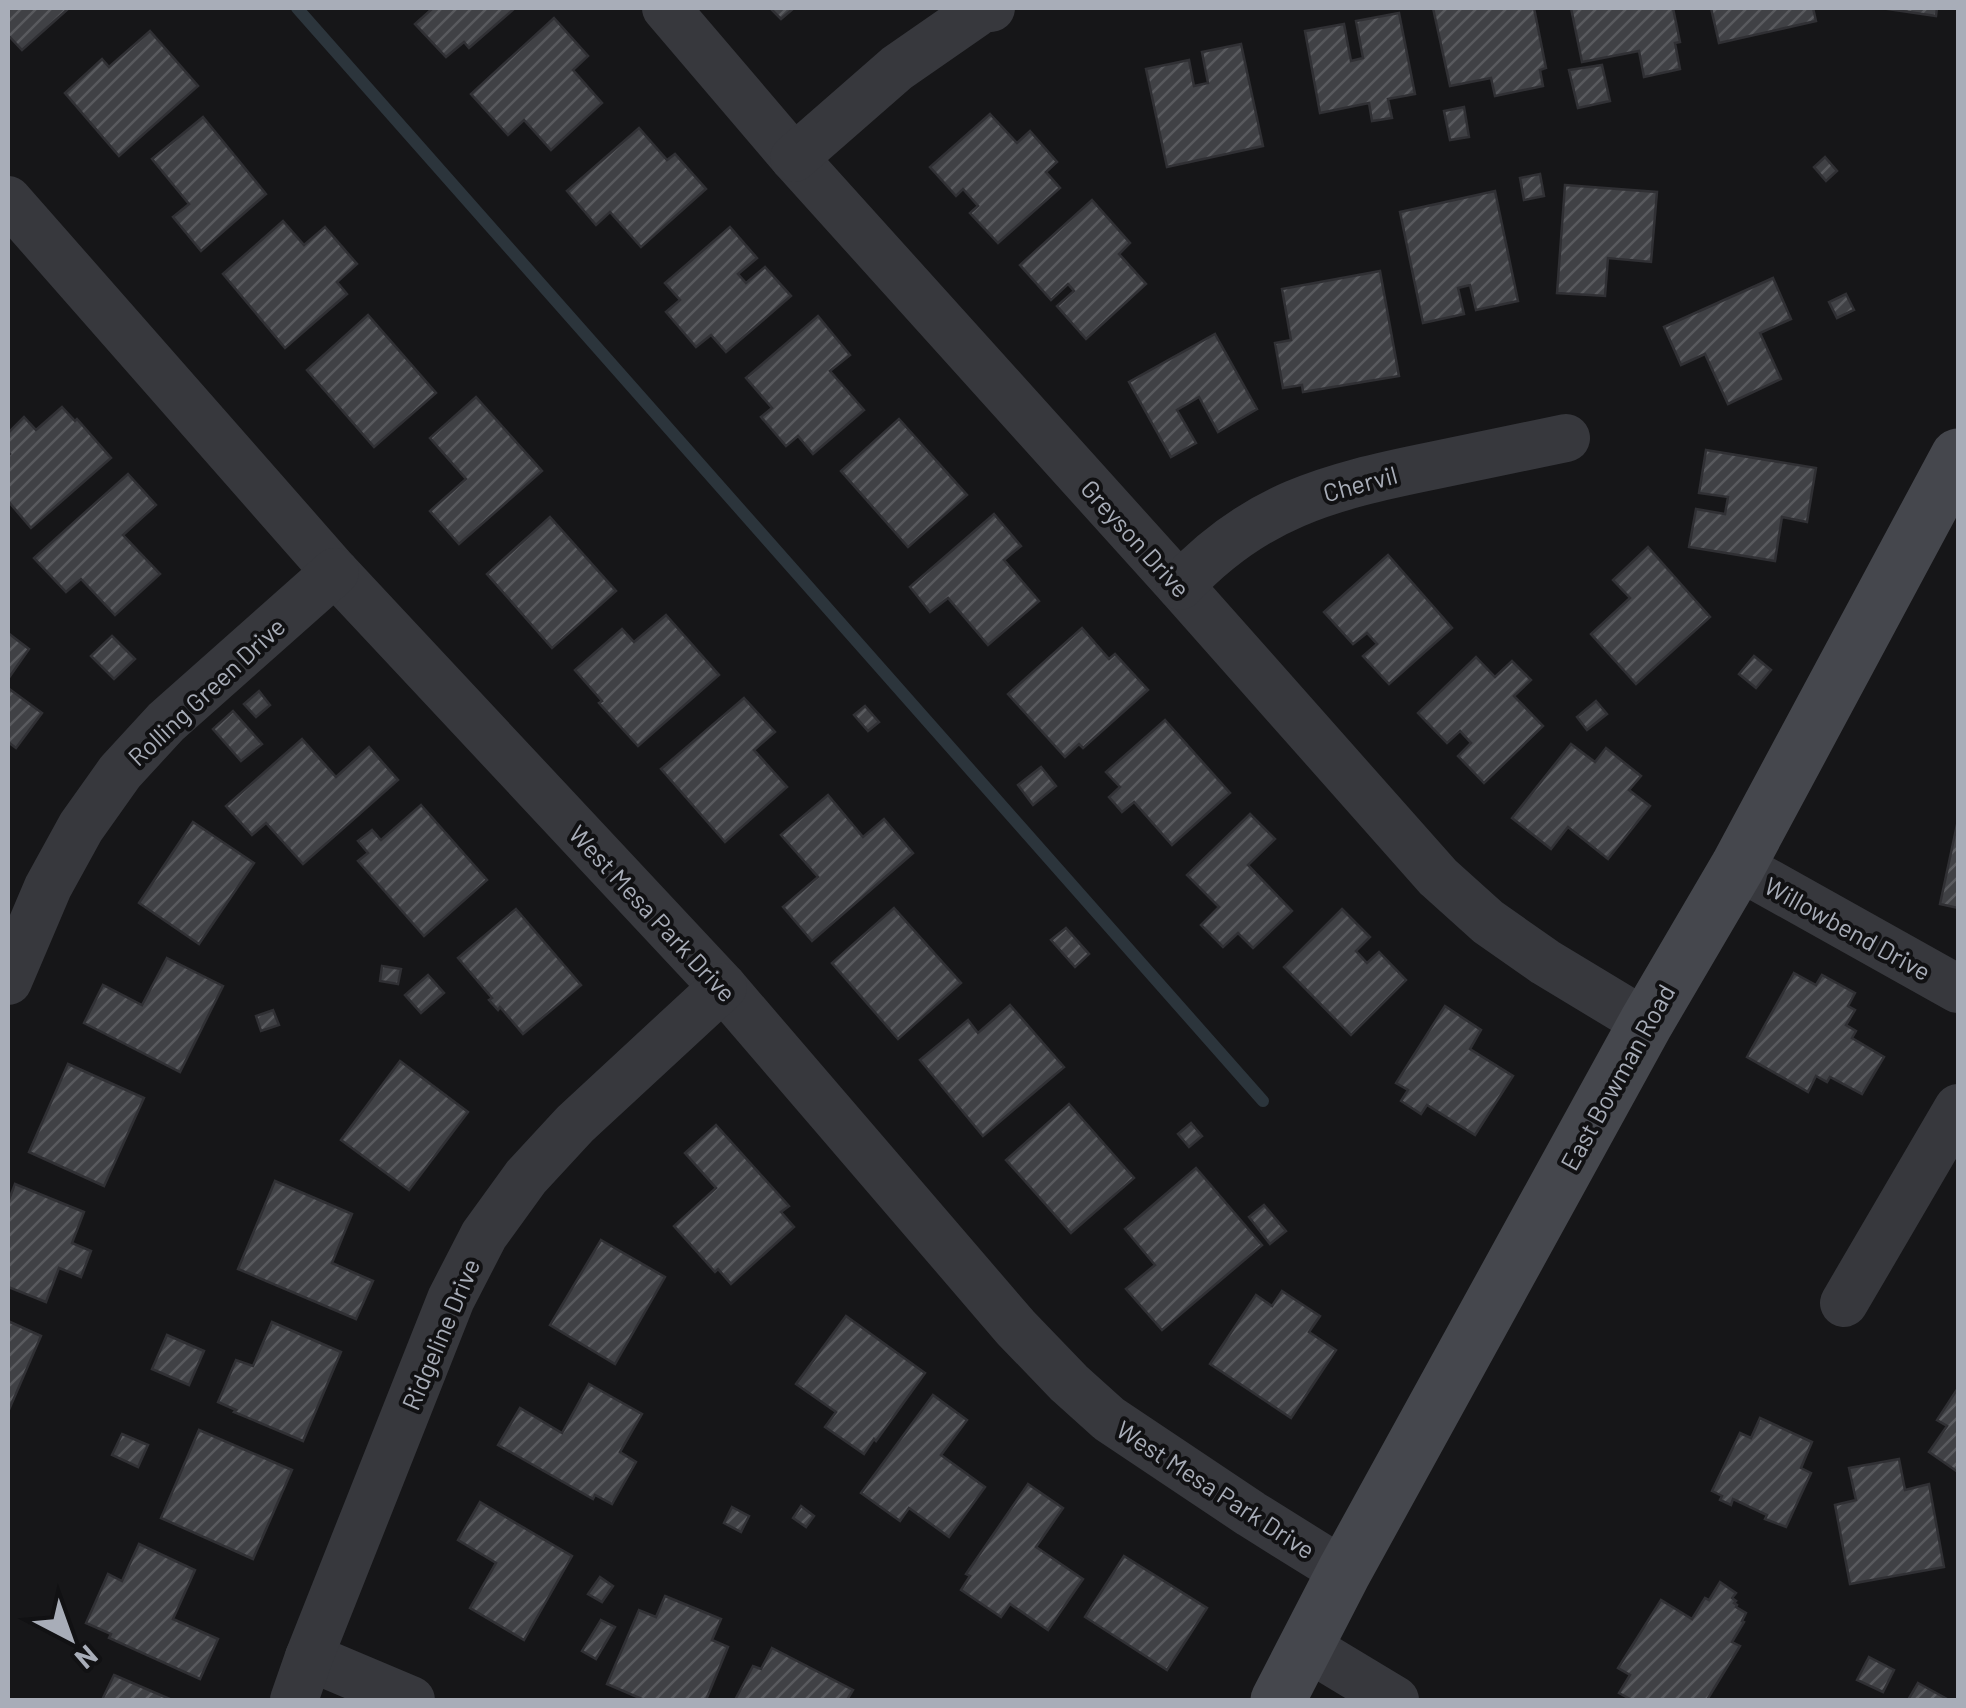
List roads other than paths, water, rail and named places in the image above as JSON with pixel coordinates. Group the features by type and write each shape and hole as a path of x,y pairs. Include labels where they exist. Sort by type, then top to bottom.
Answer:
{"street":[{"name":"Greyson Drive","path":"666,8 794,158 1438,877 1488,922 1646,1023"},
{"path":"794,158 897,68 982,9 990,8"},
{"name":"West Mesa Park Drive","path":"8,200 335,572 722,987 1016,1328 1069,1383 1110,1419 1344,1572"},
{"name":"Chervil","path":"1180,586 1222,546 1298,501 1352,482 1566,438"},
{"name":"East Bowman Road","path":"1278,1700 1344,1572 1646,1023 1738,866 1958,456"},
{"name":"Rolling Green Drive","path":"8,981 48,888 80,827 120,772 166,722 335,572"},
{"name":"Willowbend Drive","path":"1738,866 1958,989"},
{"name":"Ridgeline Drive","path":"301,1679 451,1299 484,1235 526,1176 575,1124 722,987"},
{"path":"1844,1302 1958,1108"},
{"path":"1307,1647 1395,1700"},
{"path":"301,1679 412,1700"}],"waterway":[{"path":"297,8 1263,1101"}]}
